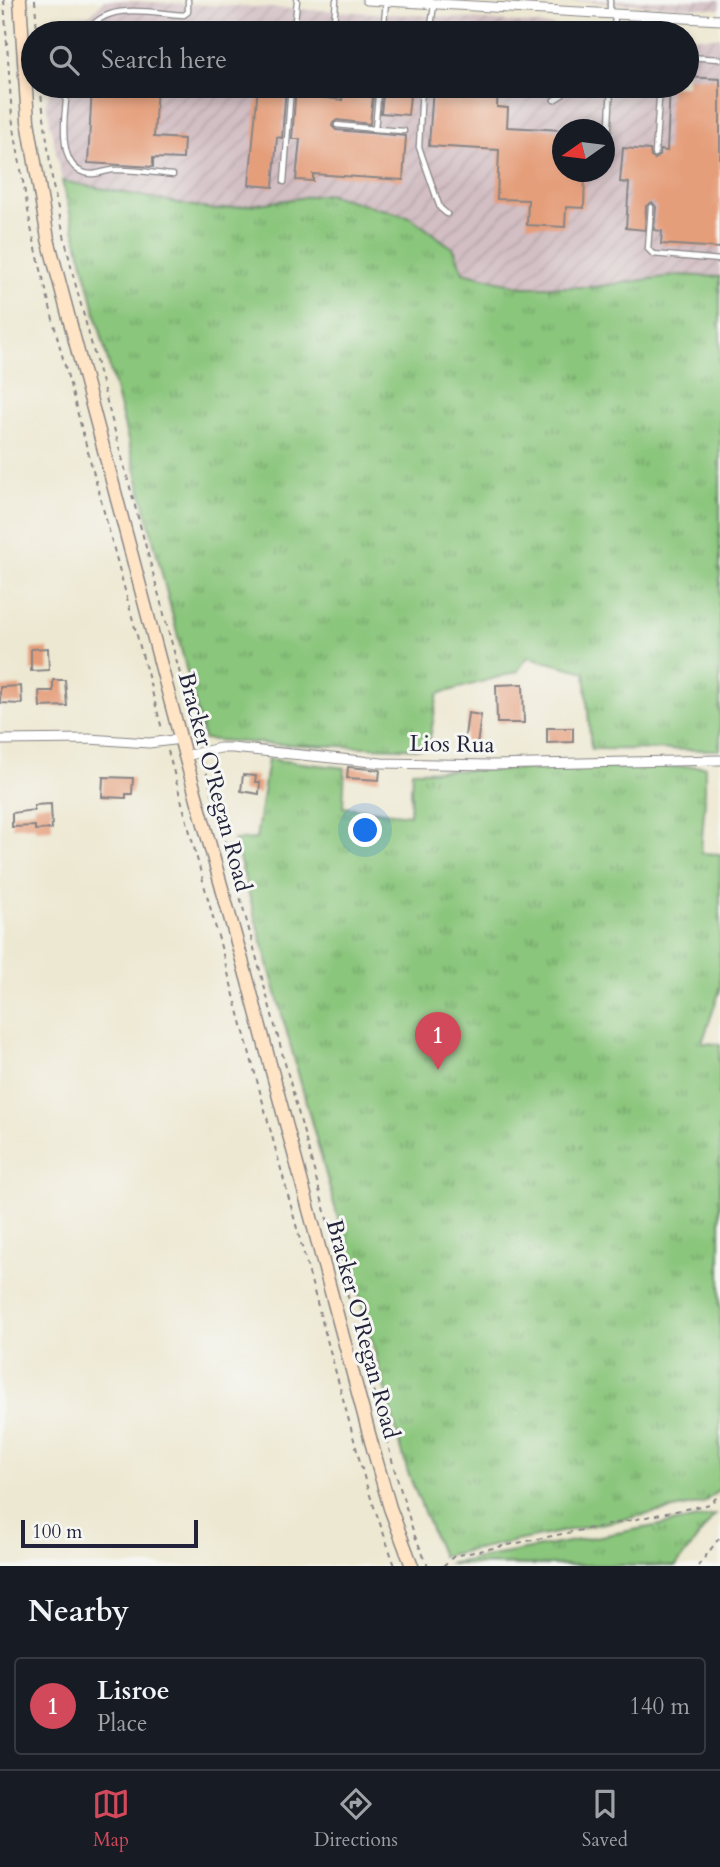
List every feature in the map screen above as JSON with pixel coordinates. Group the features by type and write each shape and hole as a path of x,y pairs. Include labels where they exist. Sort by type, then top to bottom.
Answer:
{"main road":[{"name":"Bracker O'Regan Road","path":"20,0 21,21"},
{"name":"Bracker O'Regan Road","path":"26,98 48,239 375,1457 390,1508 412,1566"}],"street":[{"path":"367,0 720,20"},
{"path":"0,740 89,739 149,743 181,739"},
{"name":"Lios Rua","path":"185,756 232,748 382,762 491,765 720,760"}],"lane":[{"path":"97,21 116,11 184,15 188,12 188,0"},
{"path":"295,21 297,0"},
{"path":"334,21 336,0"},
{"path":"610,0 613,21"},
{"path":"384,21 386,1"},
{"path":"432,21 434,4"},
{"path":"663,16 663,21"},
{"path":"699,58 720,59"},
{"path":"67,98 64,121 67,153 69,160 79,171 99,175 115,170 173,175"},
{"path":"284,181 290,98"},
{"path":"375,128 378,98"},
{"path":"421,98 419,147 440,208 447,214"},
{"path":"609,119 610,98"},
{"path":"655,154 659,98"},
{"path":"337,125 404,131"},
{"path":"651,207 648,249 653,254 720,260"}],"path":[{"path":"35,0 36,21"},
{"path":"41,98 52,186 73,275 395,1471 414,1534 428,1566"},
{"path":"443,1566 454,1556 710,1504 720,1494"},
{"path":"698,1566 720,1537"}],"shaded area":[{"path":"105,0 423,15 495,21 66,21 67,16 90,15"},
{"path":"559,0 720,0 720,9"},
{"path":"699,37 720,37 720,277 679,275 594,287 523,287 462,272 454,249 410,217 327,194 215,210 62,181 46,103 48,98 699,98"}],"green space":[{"path":"62,181 215,210 327,194 410,217 454,249 463,272 523,287 594,287 679,275 720,277 720,750 591,749 585,672 528,657 517,672 438,694 428,749 204,739"},
{"path":"268,759 345,768 343,807 410,815 412,771 705,766 701,853 720,854 720,990 702,1043 720,1044 720,1489 703,1503 442,1556 408,1473 234,840 256,839"},
{"path":"715,1515 676,1566 448,1564"}],"building":[{"path":"699,78 720,79 720,248 661,244 662,231 654,230 656,207 652,202 646,206 645,230 626,228 629,183 620,182 623,148 650,150 651,157 655,159 660,150 667,151 669,98 699,98"},
{"path":"91,98 156,98 154,137 184,139 183,159 153,158 153,167 88,163"},
{"path":"257,98 285,98 282,138 277,137 273,187 249,185"},
{"path":"295,98 373,98 370,124 337,120 332,126 336,130 406,136 403,180 313,174 313,181 296,180 300,139 292,139"},
{"path":"383,98 410,98 408,115 381,113"},
{"path":"432,98 497,98 497,107 508,108 507,127 552,129 552,182 585,182 584,208 566,207 565,227 527,225 528,200 497,199 499,150 429,146"},
{"path":"48,648 49,670 31,671 31,649"},
{"path":"53,680 65,680 67,706 40,707 39,691 53,691"},
{"path":"523,684 524,723 497,723 496,685"},
{"path":"21,686 22,704 0,703 0,687"},
{"path":"468,713 481,715 477,746 464,744"},
{"path":"547,728 573,728 573,742 547,743"},
{"path":"348,767 380,770 379,780 347,778"},
{"path":"243,775 256,776 255,782 260,782 259,794 241,791"},
{"path":"103,777 133,778 132,794 126,794 126,798 102,797"},
{"path":"51,804 52,829 35,830 35,826 12,827 12,813 34,810 34,805"}],"place":[{"name":"Lisroe","path":"438,1070"}]}
